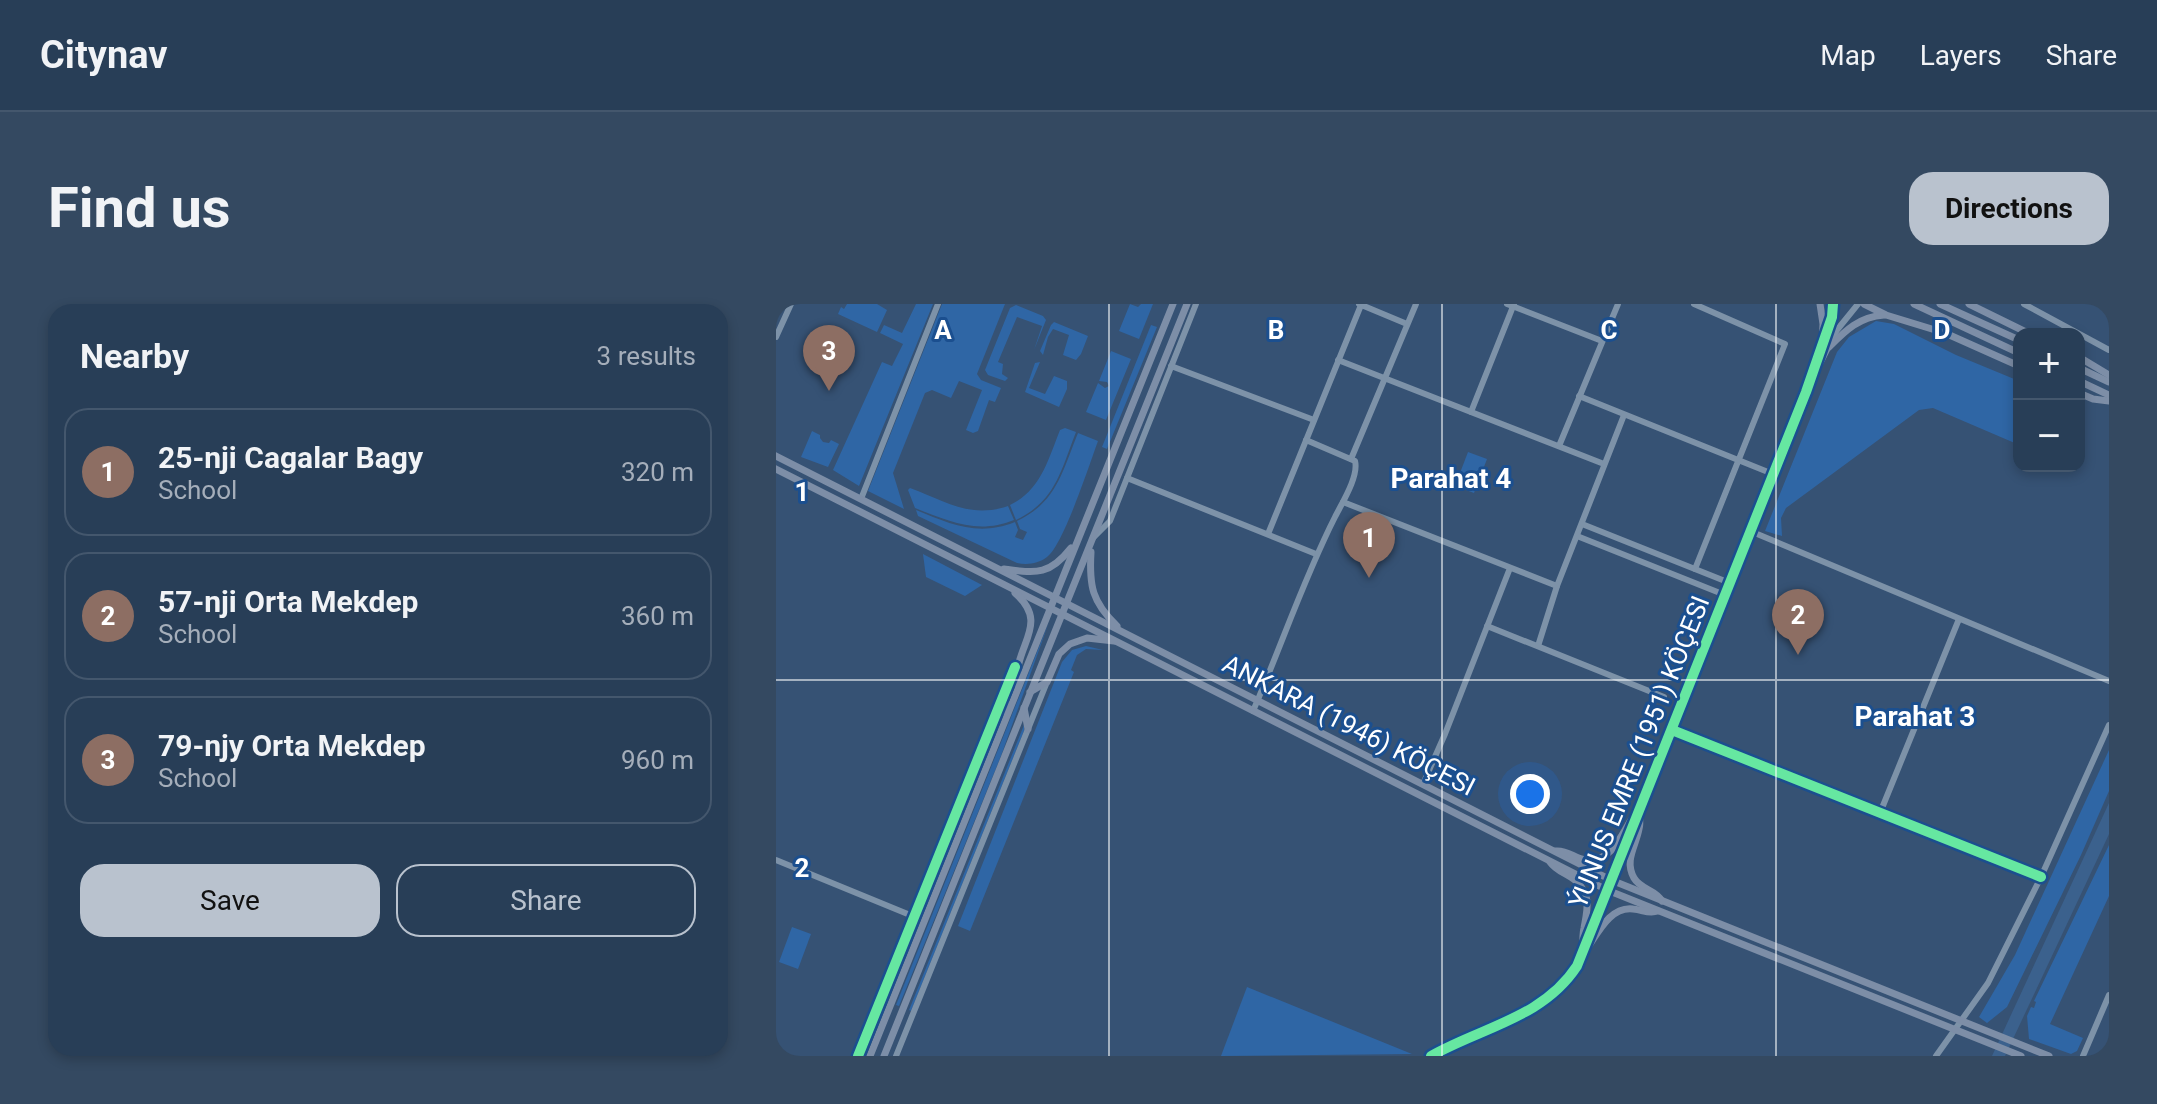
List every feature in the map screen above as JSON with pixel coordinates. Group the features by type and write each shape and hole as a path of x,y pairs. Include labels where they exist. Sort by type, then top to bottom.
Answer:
{"main road":[{"path":"870,1056 1173,304"},
{"path":"884,1056 1187,304"},
{"path":"1820,304 1826,346"},
{"path":"1861,304 1945,333 2013,363"},
{"path":"1914,304 2013,350"},
{"path":"1940,304 2013,337"},
{"path":"1969,304 2018,328"},
{"path":"1826,346 1851,325 1865,318 1886,315"},
{"path":"2085,360 2109,373"},
{"path":"2085,371 2109,382"},
{"path":"2085,384 2109,398"},
{"path":"2085,396 2093,399 2109,398"},
{"name":"ANKARA (1946) KÖÇESI","path":"776,456 1055,597 1253,711 1607,890 2017,1055"},
{"name":"ANKARA (1946) KÖÇESI","path":"776,469 994,580 1258,700 1611,880 2049,1056"},
{"path":"998,568 1041,572 1060,561 1077,540"},
{"path":"1093,540 1090,574 1096,600 1122,638"},
{"path":"994,580 1022,598 1031,615 1030,630 1015,667 1019,686"},
{"path":"1030,692 1047,682 1059,654 1070,644 1087,638 1122,638"},
{"path":"996,717 1012,703"},
{"path":"1024,706 1028,729"},
{"path":"1553,851 1564,851 1586,860 1603,857 1615,846 1627,821 1639,809"},
{"path":"1639,809 1640,827 1631,851 1631,869 1639,884 1658,893 1662,901"},
{"path":"1549,860 1555,869 1577,882 1586,896 1588,911 1583,930 1583,954"},
{"path":"1583,954 1616,913 1633,908 1648,913 1658,911"}],"street":[{"path":"776,337 791,304"},
{"path":"861,499 938,304"},
{"path":"1093,540 1110,521 1196,304"},
{"path":"1268,534 1360,304 1407,324"},
{"path":"1351,459 1416,304"},
{"path":"1559,446 1618,304"},
{"path":"1694,304 1785,344 1695,569"},
{"name":"ÝUNUS EMRE (1951) KÖÇESI","path":"1826,346 1833,304"},
{"name":"ÝUNUS EMRE (1951) KÖÇESI","path":"1431,1056 1542,1004 1566,982 1583,954 1806,392 1826,346 1846,317 1861,304"},
{"path":"2024,304 2109,350"},
{"path":"1471,412 1512,305 1602,341"},
{"path":"1338,360 1604,464"},
{"path":"1171,366 1314,420"},
{"path":"1579,396 1773,474"},
{"path":"1538,646 1557,586 1624,415"},
{"path":"1253,711 1316,554 1343,502 1356,467 1356,462 1351,459 1306,440"},
{"path":"1127,478 1316,554"},
{"path":"1343,502 1557,586"},
{"path":"1582,524 1730,583"},
{"path":"1750,531 2109,681"},
{"path":"1577,536 1725,595"},
{"path":"1423,784 1510,568"},
{"path":"1880,813 1959,619"},
{"path":"1487,626 1664,697"},
{"path":"858,1056 1015,667"},
{"path":"896,1056 1047,682"},
{"path":"1936,1056 1988,983 2041,877 2109,725"},
{"path":"1672,730 2041,877"},
{"path":"776,860 915,917"},
{"path":"2083,1056 2109,995"}],"shaded area":[{"path":"847,304 877,304 887,310 877,332 838,314 841,307 844,309"},
{"path":"916,304 933,304 859,486 833,470 882,362 892,366 903,344 880,333 884,325 902,333"},
{"path":"942,304 1005,304 977,374 981,380 1001,388 995,402 989,400 978,431 973,433 966,430 982,390 959,381 951,398 932,390 925,393 893,473 904,509 868,491"},
{"path":"1130,304 1138,307 1153,304 1139,339 1119,331"},
{"path":"1016,305 1046,320 1034,350 1042,326 1017,317 998,362 1003,364 1002,374 1008,378 1005,381 988,375 985,370 1010,308"},
{"path":"1876,321 1894,324 2013,379 2013,442 1933,408 1919,410 1786,508 1781,518 1782,536 1765,531 1837,352 1849,337"},
{"path":"1054,322 1088,336 1076,360 1063,355 1069,335 1053,329 1043,355 1040,351"},
{"path":"1151,325 1157,327 1107,449 1102,447"},
{"path":"1111,351 1131,359 1106,420 1086,412 1098,383 1105,388 1109,386 1107,382 1099,381"},
{"path":"1040,362 1029,388 1045,394 1054,376 1067,381 1059,407 1025,392 1035,363"},
{"path":"1065,428 1076,432 1061,472 1040,504 1016,520 1010,505 1021,499 1036,483 1060,430"},
{"path":"812,431 820,435 823,442 829,443 831,440 839,444 828,467 801,457"},
{"path":"1078,433 1098,441 1061,537 1044,559 1017,563 918,516 916,510 953,524 976,528 1015,522 1018,530 1015,537 1023,540 1027,532 1020,529 1017,521 1050,495"},
{"path":"1468,452 1487,459 1474,493 1455,486"},
{"path":"910,488 958,507 982,510 1008,506 1014,520 988,526 952,521 915,508 908,490"},
{"path":"923,554 982,585 965,596 926,577"},
{"path":"1049,622 1001,756 899,1006 896,1005"},
{"path":"1086,646 1103,650 1086,649 1077,655 1071,670 1074,672 970,931 958,926 1062,662 1072,650"},
{"path":"1024,725 1024,731 911,1011 909,1010"},
{"path":"2109,750 2109,791 2081,855 2007,1007 1987,1023 1979,1017 2015,955"},
{"path":"2109,803 2109,834 2005,1056 1992,1056"},
{"path":"2109,845 2109,896 2050,1024 2083,1038 2077,1051 2071,1054 2029,1039 2027,1016 2031,1007 2034,1008 2034,1001"},
{"path":"792,927 811,934 798,969 779,962"},
{"path":"1247,987 1412,1054 1221,1056"}],"cycle path":[{"path":"1431,1056 1529,1010 1563,984 1577,966 1806,392 1832,317 1833,304"},
{"path":"858,1056 1015,667"},
{"path":"1672,730 2041,877"}],"place":[{"name":"79-njy Orta Mekdep","path":"829,391"},
{"name":"25-nji Cagalar Bagy","path":"1369,578"},
{"name":"57-nji Orta Mekdep","path":"1798,655"}],"district":[{"name":"Parahat 4","path":"1451,478"},
{"name":"Parahat 3","path":"1915,716"}]}
